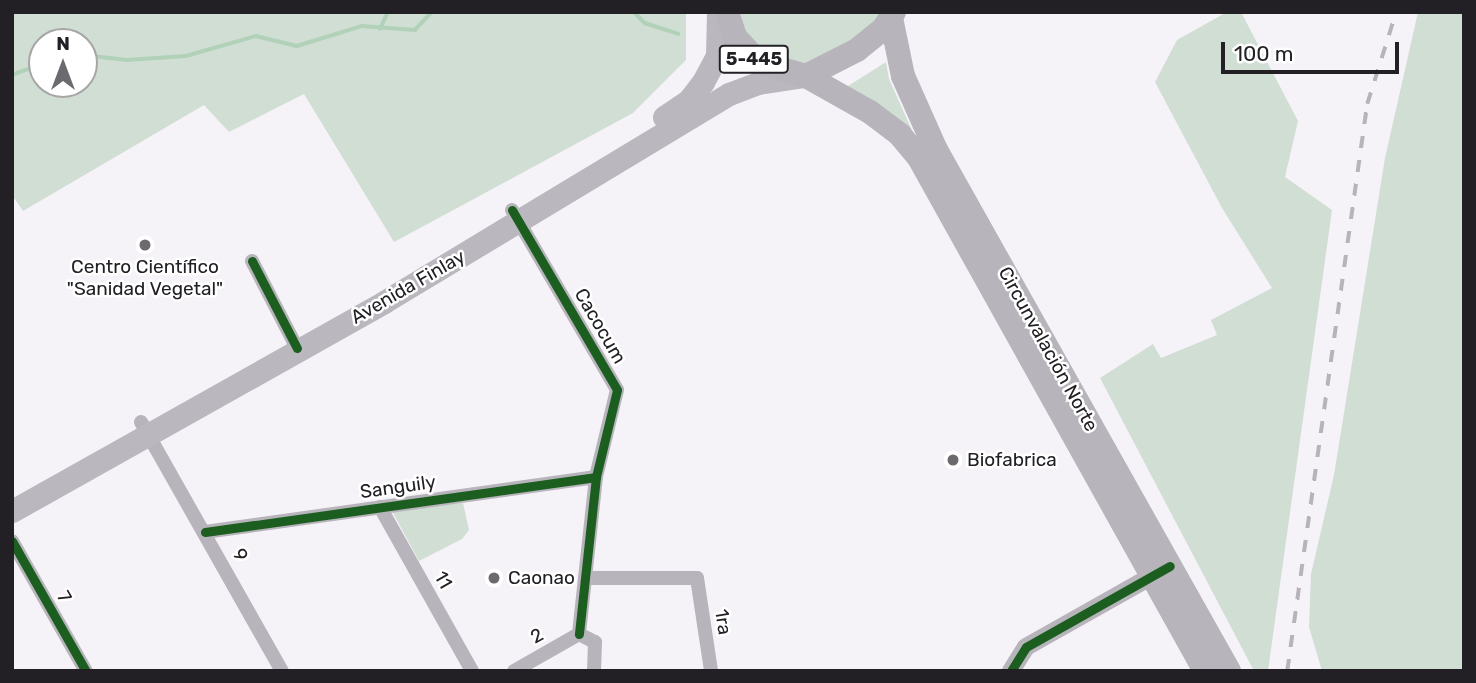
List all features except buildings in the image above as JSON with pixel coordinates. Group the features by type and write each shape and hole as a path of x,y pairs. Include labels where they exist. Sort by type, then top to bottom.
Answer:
{"highway":[{"name":"5-445","path":"727,12 735,37 758,62 806,76 857,50 893,15"},
{"name":"Circunvalación Norte","path":"893,15 904,76 936,150 1161,571 1205,671"},
{"name":"Circunvalación Norte","path":"806,76 870,112 900,135 919,158 1161,571 1229,671"}],"main road":[{"name":"Avenida Finlay","path":"516,216 688,101 717,56 718,12"},
{"name":"Avenida Finlay","path":"12,511 145,428 729,94 758,83 806,76"},
{"name":"Avenida Finlay","path":"12,496 145,428"}],"street":[{"name":"Cacocum","path":"516,216 617,390 596,477 579,634"},
{"path":"252,261 293,342"},
{"name":"9","path":"145,428 282,671"},
{"name":"Sanguily","path":"205,533 596,477"},
{"name":"11","path":"380,507 472,671"},
{"name":"7","path":"12,541 86,671"},
{"path":"1011,671 1026,647 1161,571"},
{"name":"1ra","path":"585,578 697,578 711,671"},
{"path":"579,634 595,642 594,671"},
{"name":"2","path":"514,671 579,634"}],"shaded area":[{"path":"12,12 686,12 686,60 633,113 394,242 304,94 229,132 204,105 23,211 12,195"},
{"path":"733,12 893,12 809,75 750,49"},
{"path":"1227,12 1241,12 1298,121 1285,177 1332,210 1268,671 1254,671 1100,378 1153,344 1161,358 1217,335 1211,320 1272,288 1222,208 1155,82 1177,40"},
{"path":"1418,12 1464,12 1464,671 1322,671 1309,627 1311,574 1334,475 1385,158"},
{"path":"886,62 889,79 915,137 848,86"},
{"path":"463,503 469,530 462,539 419,561 392,511"}],"waterway":[{"path":"380,29 388,12"},
{"path":"98,57 127,60 186,56 256,36 297,46 362,26 415,30 432,12"},
{"path":"634,12 645,23 678,34"},
{"path":"12,75 28,69"}],"railway":[{"path":"1287,671 1367,104 1396,12"}],"cycle path":[{"path":"512,210 617,390 596,477 579,634"},
{"path":"252,261 297,348"},
{"path":"205,532 596,477"},
{"path":"12,541 86,671"},
{"path":"1011,671 1026,647 1170,566"}],"place":[{"name":"Centro Científico \"Sanidad Vegetal\"","path":"145,245"},
{"name":"Biofabrica","path":"953,460"},
{"name":"Caonao","path":"494,578"}]}
